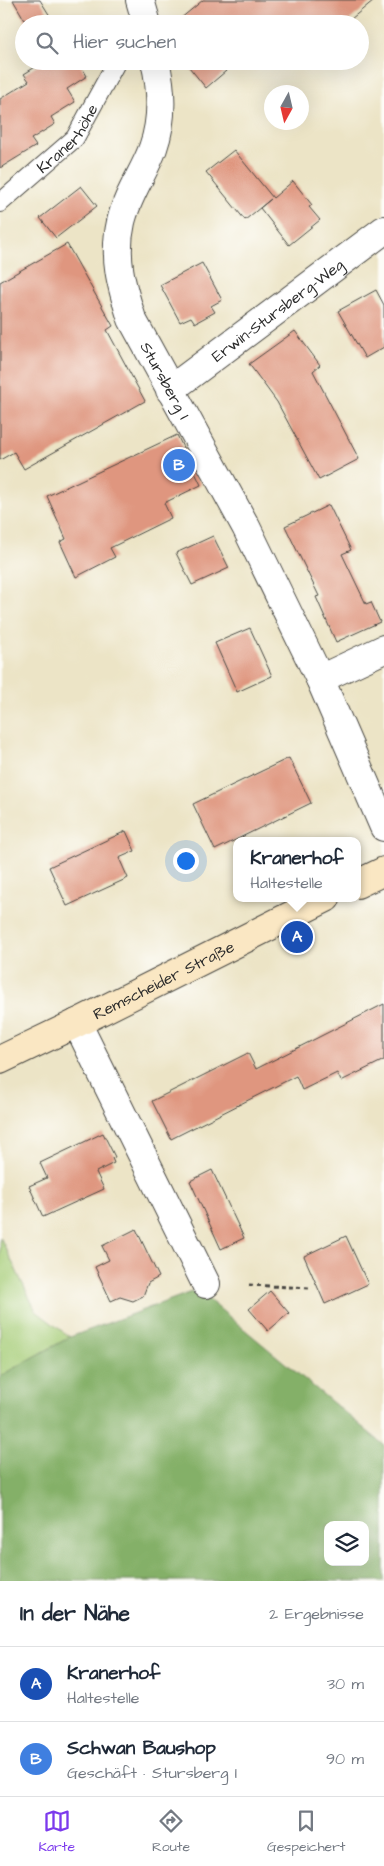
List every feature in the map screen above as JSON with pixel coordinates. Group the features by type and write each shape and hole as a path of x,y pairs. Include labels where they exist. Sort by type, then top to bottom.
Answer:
{"main road":[{"path":"361,882 384,871"},
{"name":"Remscheider Straße","path":"0,1060 318,902"}],"street":[{"name":"Stursberg I","path":"158,70 160,118 153,148 138,178 121,221 117,252 120,284 132,318 246,527 320,679 384,827"},
{"name":"Erwin-Stursberg-Weg","path":"170,390 384,230"},
{"path":"320,679 384,649"},
{"path":"77,1023 206,1284"}],"lane":[{"name":"Kranerhöhe","path":"0,203 74,138 112,70"}],"path":[{"path":"249,1285 311,1288"}],"green space":[{"path":"0,1237 36,1311 70,1337 0,1376"},
{"path":"197,1290 384,1445 384,1581 0,1581 0,1376 70,1337"}],"building":[{"path":"13,0 40,0 49,15 22,15"},
{"path":"203,0 374,0 356,15 185,15"},
{"path":"30,70 83,70 87,76 67,89 75,102 51,117 55,124 31,139 36,146 0,168 0,99 29,81 24,74"},
{"path":"191,70 225,70 226,71 206,88"},
{"path":"234,150 273,198 293,181 312,205 309,207 320,220 289,245 260,208 271,199 245,220 206,172"},
{"path":"81,186 97,206 56,238 40,218"},
{"path":"67,244 113,326 107,330 145,401 24,469 14,452 0,460 0,282"},
{"path":"202,263 222,300 211,306 215,312 195,323 191,317 180,322 160,285"},
{"path":"376,290 384,305 384,347 365,358 338,311"},
{"path":"295,331 320,365 313,371 359,459 319,480 277,402 249,364"},
{"path":"177,435 201,485 164,503 171,518 110,548 115,557 76,577 60,542 66,539 47,496"},
{"path":"329,505 351,550 342,554 366,604 371,602 380,622 336,642 316,597 319,596 285,526"},
{"path":"213,536 229,568 192,585 176,553"},
{"path":"250,628 272,676 237,692 215,643"},
{"path":"289,758 311,803 242,837 233,837 233,841 215,850 193,804"},
{"path":"126,831 135,851 119,858 128,878 67,906 49,867"},
{"path":"384,1004 384,1060 341,1081 337,1073 302,1090 296,1076 171,1139 152,1101 248,1053 256,1069"},
{"path":"103,1133 115,1157 112,1158 114,1163 96,1172 104,1189 43,1217 29,1186 47,1178 40,1163"},
{"path":"212,1170 244,1238 221,1249 190,1181"},
{"path":"136,1229 159,1277 148,1283 143,1296 133,1301 120,1297 111,1301 95,1267 109,1260 102,1246"},
{"path":"346,1236 368,1284 325,1304 304,1256"},
{"path":"270,1291 289,1313 268,1331 249,1309"}],"place":[{"name":"Schwan Baushop","path":"179,465"},
{"name":"Kranerhof","path":"297,937"}]}
